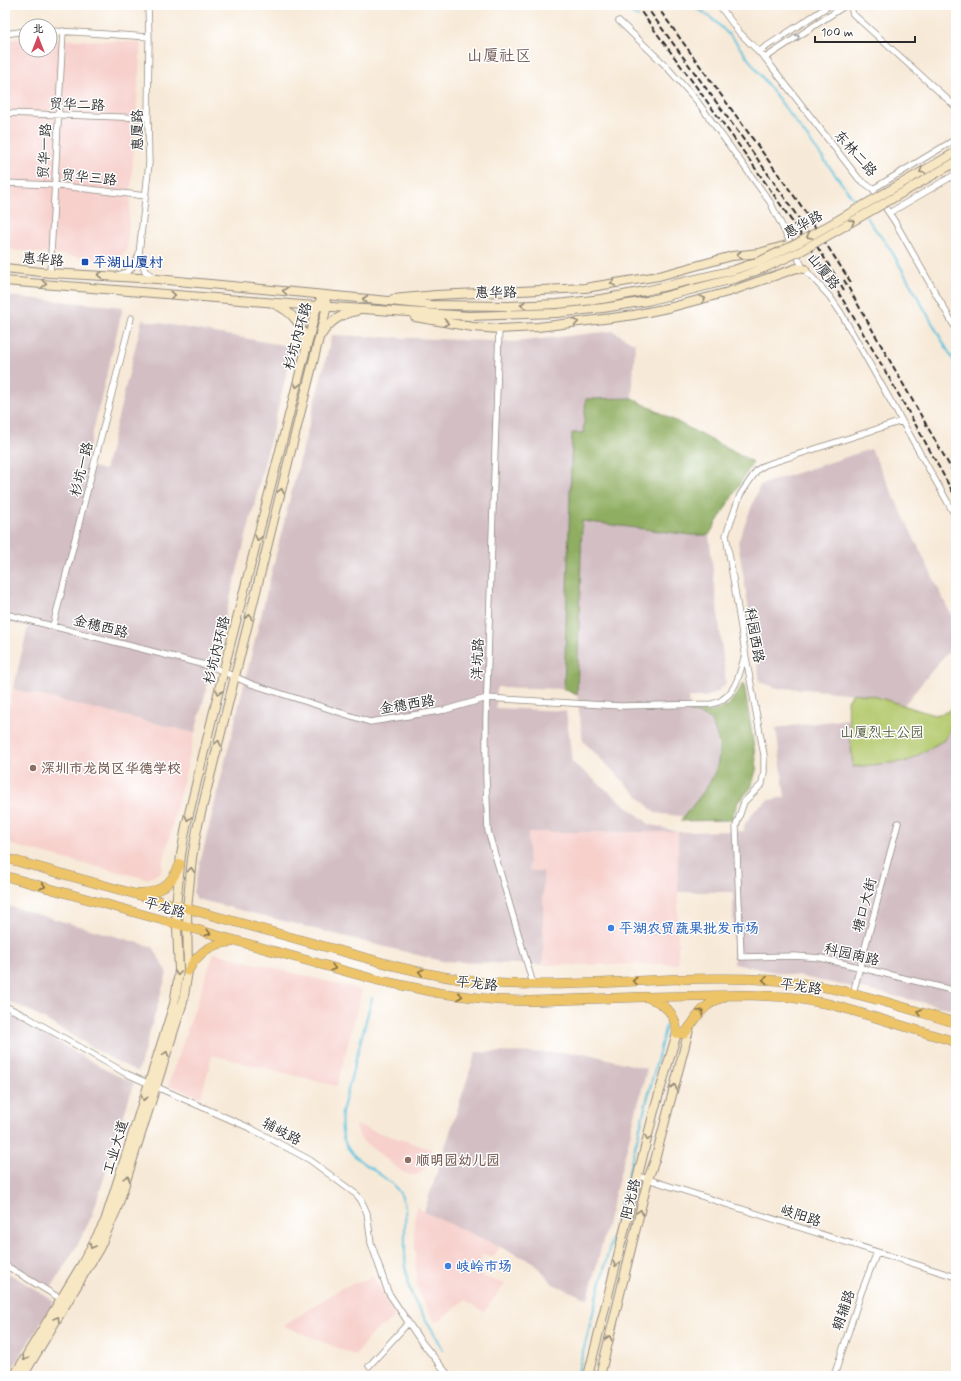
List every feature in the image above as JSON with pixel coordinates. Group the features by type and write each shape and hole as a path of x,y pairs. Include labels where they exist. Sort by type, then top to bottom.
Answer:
{"main road":[{"name":"平龙路","path":"5,858 428,974 491,983 533,984 701,979 771,980 820,986 853,993 956,1023"},
{"path":"131,893 144,893 163,887 171,881 180,864"},
{"name":"平龙路","path":"5,876 377,980 439,993 496,1000 530,1001 731,995 783,997 823,1003 854,1011 956,1042"},
{"path":"188,970 198,955 211,946 226,942 244,943"},
{"path":"643,997 658,1002 670,1012 676,1024 677,1033 684,1034 689,1030 698,1016 709,1004 731,995"}],"street":[{"name":"惠厦路","path":"139,254 149,163 148,5"},
{"name":"东林二路","path":"719,5 739,32 765,58 859,178 873,189 889,213 956,329"},
{"path":"758,52 830,5"},
{"path":"765,58 846,5"},
{"path":"850,5 852,14 956,107"},
{"name":"山厦路","path":"619,21 664,64 697,101 770,202 804,269 830,297 841,313 920,456 956,517"},
{"path":"5,34 18,32"},
{"path":"58,32 149,37"},
{"name":"贸华一路","path":"50,273 63,32"},
{"name":"贸华二路","path":"5,113 148,118"},
{"path":"873,189 956,139"},
{"name":"惠华路","path":"5,268 50,273 157,279 431,305 508,306 557,304 602,299 645,291 734,270 760,261 798,243 956,152"},
{"name":"惠华路","path":"5,281 461,316 509,316 603,308 647,301 737,278 764,268 801,251 956,162"},
{"path":"889,213 956,174"},
{"name":"贸华三路","path":"5,183 54,185 146,196"},
{"path":"382,300 406,296 585,288 658,276 732,256 759,253 791,244"},
{"path":"115,276 125,274 132,269 139,254"},
{"path":"139,254 145,270 157,279"},
{"path":"381,310 473,328 499,329 538,327 634,315 672,307 728,292 797,268 804,269"},
{"name":"杉坑内环路","path":"176,906 180,864 186,826 305,352 317,306 324,295"},
{"name":"杉坑内环路","path":"187,909 192,858 197,829 319,340 327,306 324,295"},
{"path":"270,302 291,314 298,322 304,336 305,352"},
{"path":"319,340 328,327 340,316 363,309"},
{"name":"杉坑一路","path":"53,626 132,318"},
{"name":"洋坑路","path":"499,329 487,698 486,778 488,831 533,984"},
{"name":"科园西路","path":"741,957 736,826 744,802 762,784 764,755 726,535 740,496 757,470 765,464 902,421"},
{"name":"金穗西路","path":"5,614 213,667 252,684 370,722 445,710 487,698 621,706 712,704 723,699 731,691 739,675 745,652"},
{"name":"塘口大街","path":"853,993 898,823"},
{"name":"工业大道","path":"23,1376 99,1249 111,1223 152,1085 176,995 178,970 176,906"},
{"name":"工业大道","path":"14,1376 90,1251 105,1221 152,1085 183,1002 188,970 187,909"},
{"name":"科园南路","path":"741,957 796,956 821,958 956,991"},
{"name":"辅岐路","path":"5,1006 111,1065 152,1085 240,1123 300,1155 318,1166 357,1195 367,1213 371,1243 385,1286 428,1352 449,1376"},
{"name":"阳光路","path":"600,1376 648,1179 655,1160 689,1030"},
{"name":"阳光路","path":"588,1376 654,1111 677,1033"},
{"name":"岐阳路","path":"638,1176 956,1277"},
{"name":"朝辅路","path":"834,1376 877,1252"},
{"path":"5,1265 61,1299 71,1297"},
{"path":"369,1366 408,1323"}],"shaded area":[{"path":"18,39 18,58 58,58 58,39 141,42 127,249 121,256 105,260 5,249 5,41"},
{"path":"5,296 123,307 85,465 105,470 142,320 293,347 254,506 195,733 13,689 28,627 5,621"},
{"path":"613,331 635,344 632,398 586,399 583,433 572,433 564,689 497,687 496,708 566,711 572,762 649,824 678,832 528,832 529,871 543,871 543,965 441,961 197,899 193,892 286,514 332,335 515,342"},
{"path":"871,449 956,625 956,647 944,656 903,706 874,696 806,689 778,688 760,682 738,542 760,485"},
{"path":"582,520 691,535 709,535 726,683 717,692 706,697 688,697 689,711 709,718 715,730 719,761 717,780 686,817 655,813 583,741 577,695"},
{"path":"13,689 195,733 161,872 148,879 5,843 5,722"},
{"path":"848,719 853,767 908,761 956,719 956,1010 872,991 734,964 733,892 678,892 678,832 744,831 744,825 756,809 769,800 785,797 776,728"},
{"name":"平湖农贸蔬果批发市场","path":"528,832 678,832 678,964 543,965 543,872 529,871"},
{"path":"5,905 153,947 167,973 138,1072 114,1060 30,1011 5,1000"},
{"path":"214,953 362,990 337,1086 212,1055 201,1097 168,1085"},
{"path":"5,1013 24,1022 108,1071 134,1083 92,1216 78,1244 51,1288 5,1261"},
{"path":"476,1052 585,1053 647,1069 588,1299 553,1284 535,1263 424,1212"},
{"name":"顺明园幼儿园","path":"355,1125 431,1149 423,1172 410,1175 403,1172 364,1142 360,1138"},
{"name":"岐岭市场","path":"416,1206 424,1212 500,1247 493,1257 482,1255 479,1275 505,1284 484,1312 465,1300 436,1323 422,1300 417,1285 414,1226"},
{"path":"5,1271 54,1301 8,1376 5,1376"},
{"path":"373,1277 396,1316 372,1334 355,1355 284,1326 341,1288"}],"green space":[{"path":"632,398 753,462 709,535 691,535 582,521 577,695 564,689 572,433 583,433 586,399"},
{"path":"744,683 757,767 751,788 738,802 731,820 680,821 708,786 718,761 719,748 716,734 709,718 689,711 711,712 728,706"},
{"name":"山厦烈士公园","path":"853,693 874,696 934,715 944,713 956,707 956,719 944,740 908,761 853,767 847,701"}],"waterway":[{"path":"626,5 633,14 638,17"},
{"path":"690,5 709,16 735,41 858,205"},
{"path":"866,217 891,250 956,365"},
{"path":"372,998 342,1112 341,1125 343,1136 350,1151 363,1163 390,1183 403,1199 405,1208 405,1257 408,1283 419,1309 443,1350"},
{"path":"577,1376 666,1025"}],"railway":[{"path":"636,5 750,161 834,285 905,406 956,498"},
{"path":"645,5 773,181 798,217 844,290"},
{"path":"656,5 802,207 852,284"},
{"path":"844,280 956,477"}],"place":[{"name":"平湖山厦村","path":"85,262"},
{"name":"深圳市龙岗区华德学校","path":"33,768"},
{"name":"平湖农贸蔬果批发市场","path":"611,928"},
{"name":"顺明园幼儿园","path":"408,1160"},
{"name":"岐岭市场","path":"448,1266"}],"district":[{"name":"山厦社区","path":"499,55"}]}
